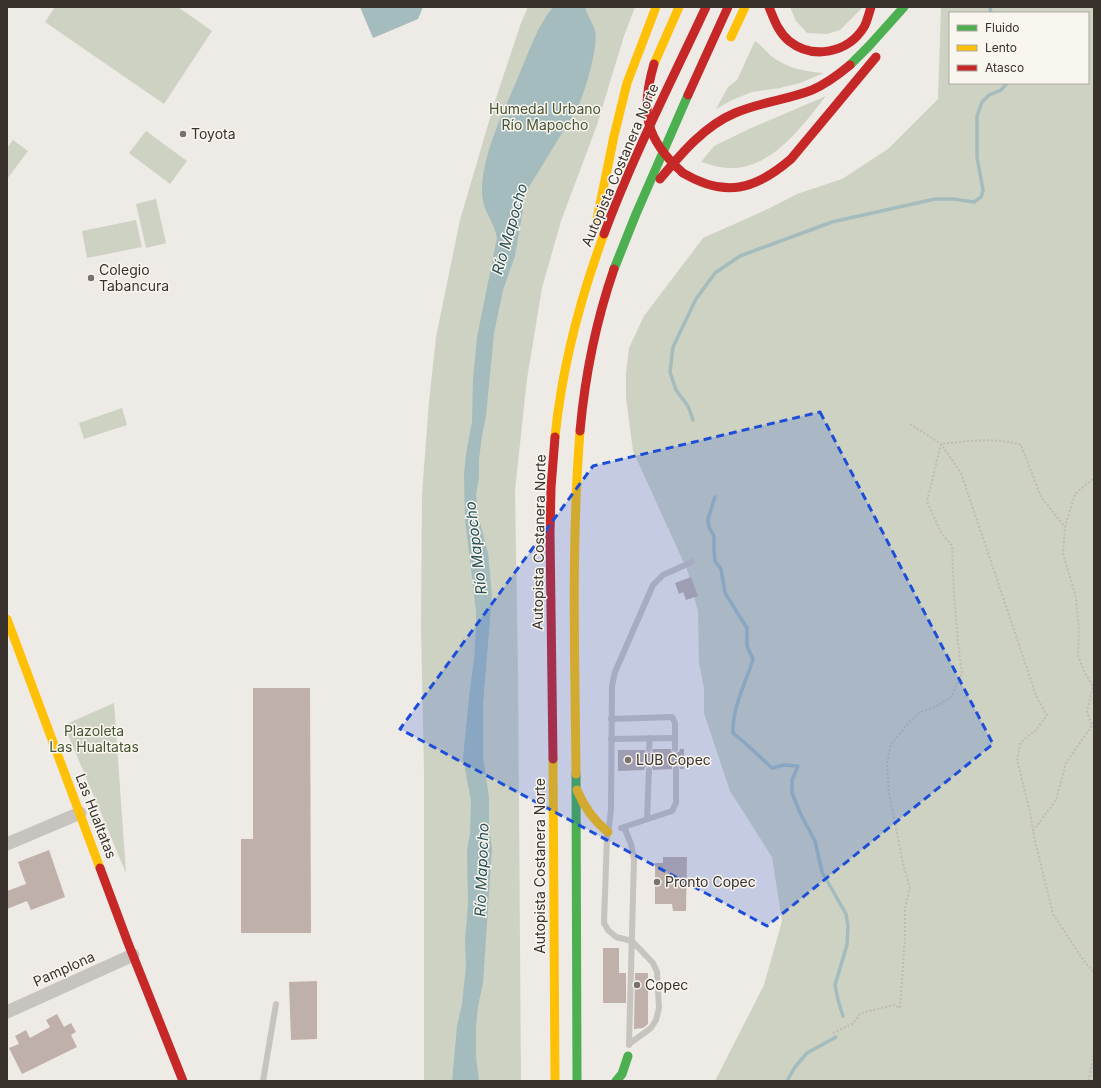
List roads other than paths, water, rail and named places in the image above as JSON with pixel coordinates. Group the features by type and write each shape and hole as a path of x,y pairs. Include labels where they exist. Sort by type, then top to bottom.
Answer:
{"main road":[{"path":"590,274 594,232 617,123 627,83 656,7"},
{"path":"679,7 654,64 646,93 646,113 652,134 661,151 670,162 689,178 704,184 723,188 744,186 755,183 777,171 791,159 883,50"},
{"name":"Autopista Costanera Norte","path":"555,1081 553,665 550,532 556,434 565,371 580,306 606,226 622,188 706,7"},
{"path":"577,1081 575,785 576,514 582,416 590,363 602,308 618,258 666,144 728,7"},
{"path":"727,44 745,7"},
{"path":"769,7 778,29 790,42 805,51 828,53 842,48 856,39 866,26 871,7"},
{"path":"639,207 657,182 686,148 715,123 739,111 802,94 831,81 852,64 904,7"},
{"path":"666,144 702,88"},
{"name":"Las Hualtatas","path":"7,619 133,955 183,1081"},
{"path":"575,785 586,810 593,819 608,832"},
{"path":"616,1081 624,1069 628,1056"}],"street":[{"path":"7,844 80,813"},
{"name":"Pamplona","path":"7,1012 133,955"}],"lane":[{"path":"629,1044 654,1024 659,1008 658,976 653,963 632,941 616,937 608,930 604,923 606,841 611,809 612,686 615,672 653,585 663,575 692,562"},
{"path":"612,719 672,717 675,723 675,749"},
{"path":"649,750 650,738"},
{"path":"611,739 675,738"},
{"path":"608,832 670,812 676,803 676,769"},
{"path":"648,820 649,770"},
{"path":"624,827 631,844 633,856 628,1056"},
{"path":"263,1081 276,1004"}],"water":[{"path":"360,7 423,7 418,19 373,38"},
{"name":"Río Mapocho","path":"553,7 585,7 595,30 596,37 588,80 578,107 526,192 515,256 503,290 494,333 486,416 479,459 479,477 476,494 478,515 488,553 492,596 483,704 483,757 489,797 489,824 492,849 483,983 478,1006 476,1026 476,1057 479,1081 452,1081 457,1026 462,1004 466,967 465,941 468,904 467,851 470,833 471,801 463,758 476,628 476,611 465,519 464,475 472,422 473,380 477,337 497,238 494,226 484,206 482,193 483,178 485,163 501,117 542,22"}],"waterway":[{"path":"990,7 991,12"},
{"path":"693,420 688,406 676,390 670,372 673,347 696,299 715,273 740,256 832,222 935,199 953,199 974,202 981,197 983,190 977,157 977,116 982,102 989,95 1001,90 1006,84"},
{"path":"715,497 708,519 709,527 714,536 715,561 721,569 725,593 747,628 747,646 753,659 737,704 733,723 733,733 772,768 784,765 798,766 792,780 792,793 800,813 815,841 822,872 846,914 848,926 847,945 835,985 843,1016"},
{"path":"787,1081 795,1067 807,1053 836,1037"}],"place":[{"name":"Toyota","path":"183,134"},
{"name":"Colegio Tabancura","path":"91,278"},
{"name":"LUB Copec","path":"628,760"},
{"name":"Pronto Copec","path":"657,882"},
{"name":"Copec","path":"637,985"}],"park label":[{"name":"Humedal Urbano Río Mapocho","path":"545,118"},
{"name":"Plazoleta Las Hualtatas","path":"94,740"}]}
